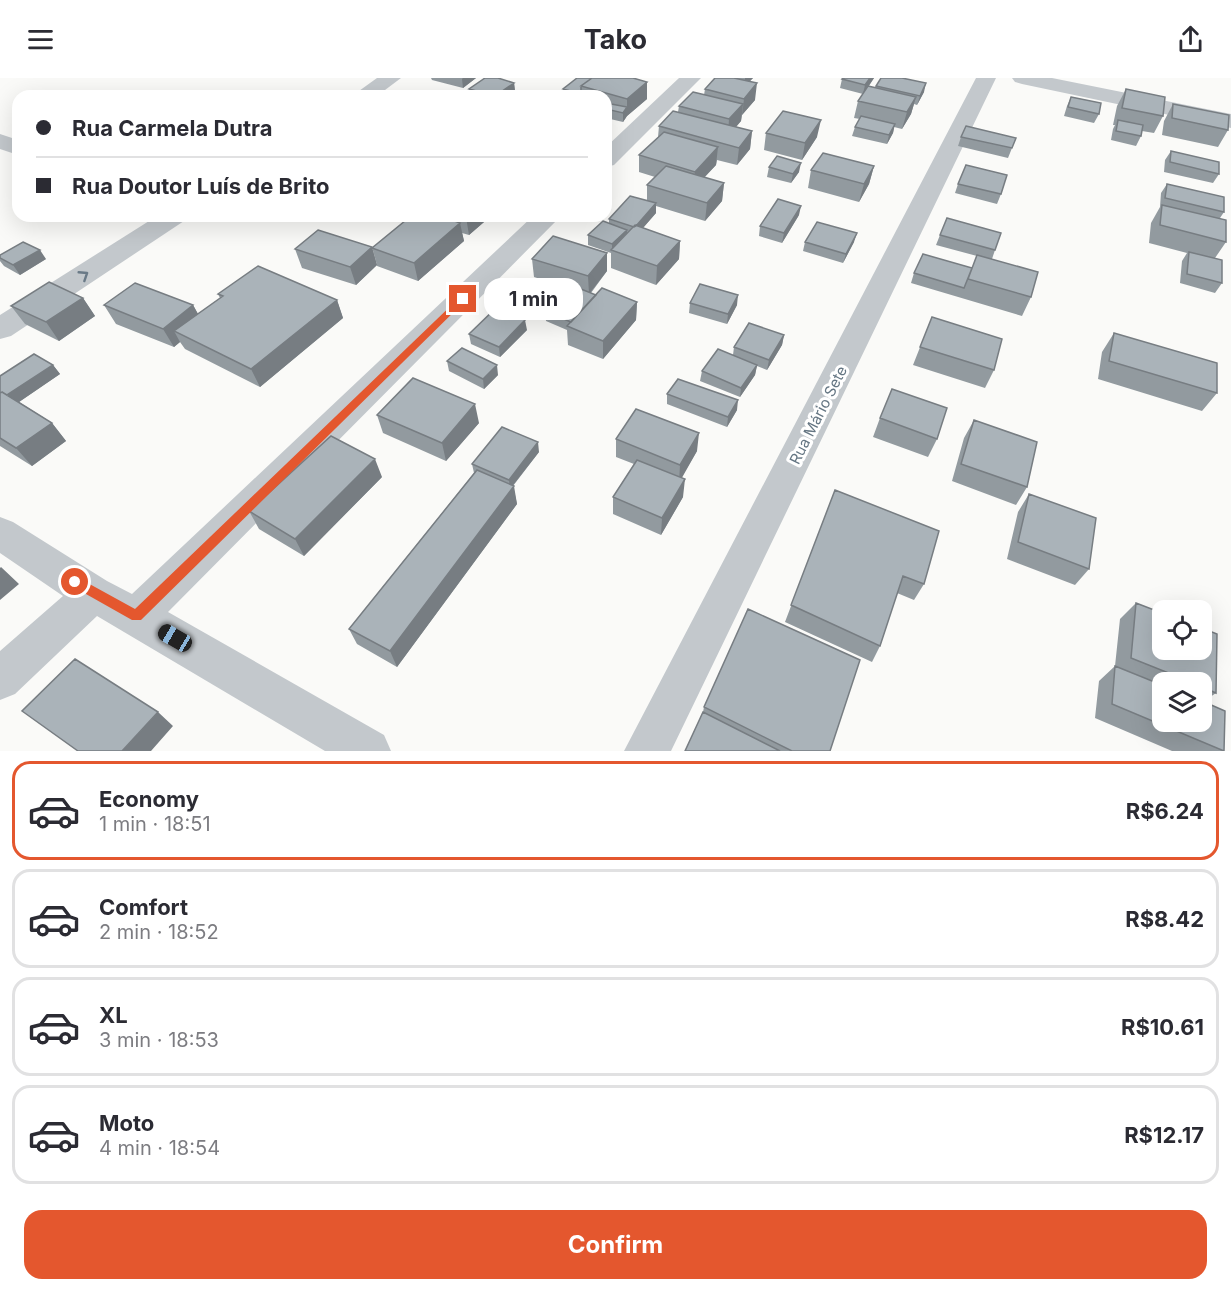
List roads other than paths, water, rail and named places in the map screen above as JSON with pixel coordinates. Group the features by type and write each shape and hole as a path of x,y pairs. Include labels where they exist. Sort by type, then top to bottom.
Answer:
{"street":[{"path":"360,78 386,81"},
{"path":"612,154 691,78"},
{"name":"Rua Mário Sete","path":"647,751 986,78"},
{"path":"1022,78 1231,121"},
{"path":"372,90 386,81"},
{"path":"0,329 166,222"},
{"path":"137,616 543,222"},
{"path":"0,533 93,594 137,616 368,751"},
{"path":"0,679 93,594"}]}
